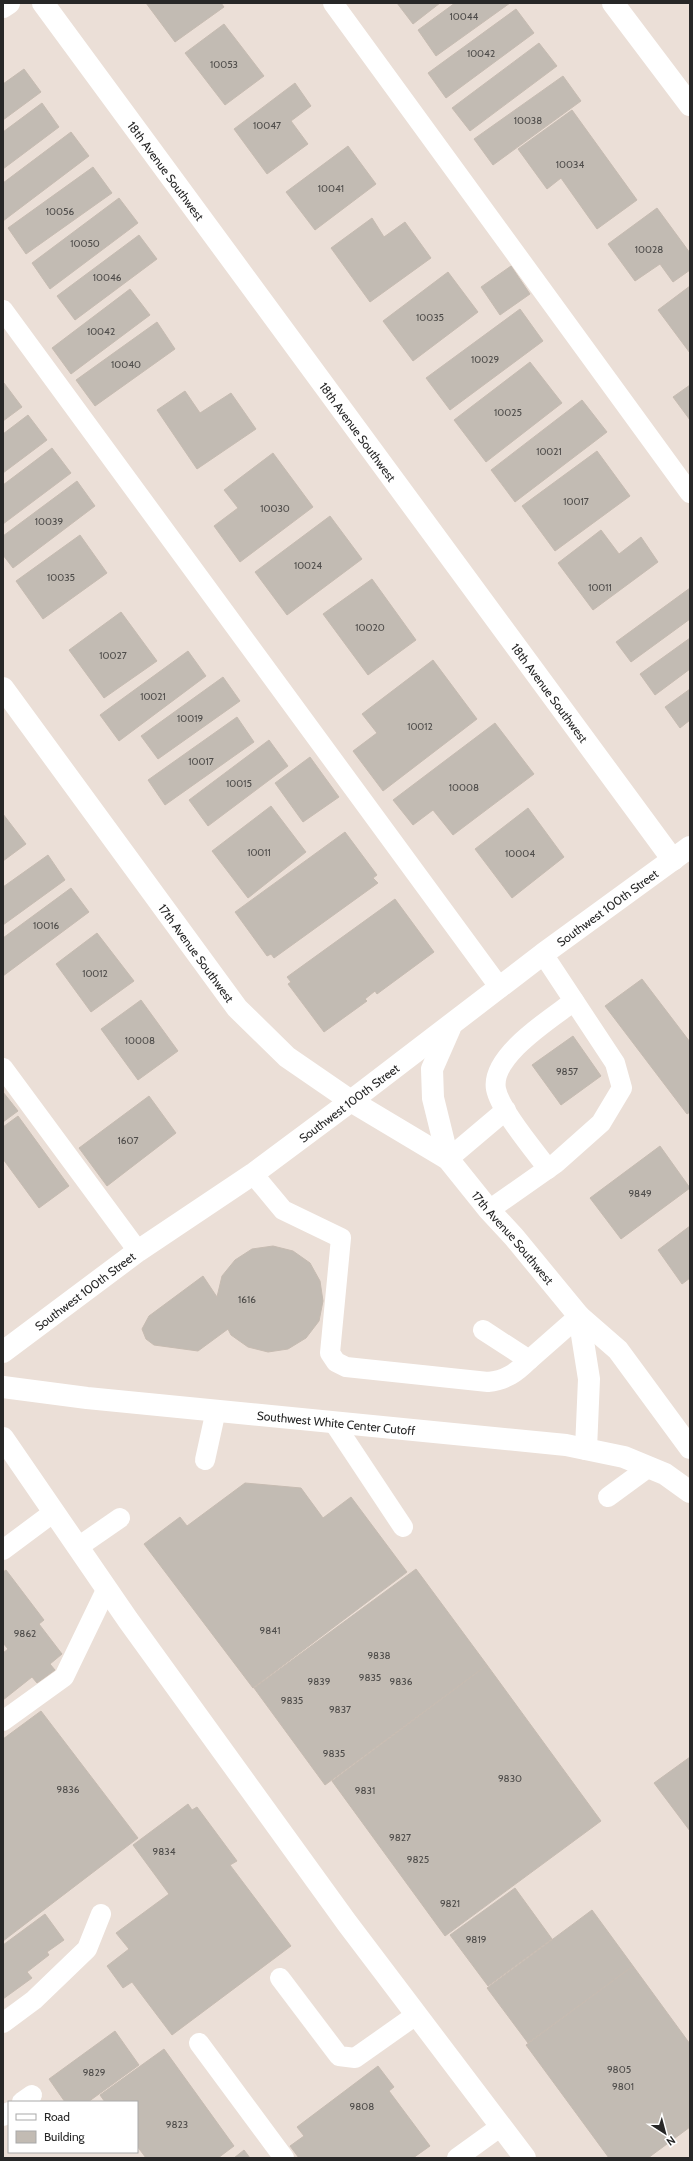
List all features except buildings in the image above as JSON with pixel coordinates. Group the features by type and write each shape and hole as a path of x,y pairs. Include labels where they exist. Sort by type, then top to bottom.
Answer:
{"street":[{"path":"3,7 9,3"},
{"name":"18th Avenue Southwest","path":"43,3 673,860"},
{"path":"613,3 690,105"},
{"name":"17th Avenue Southwest","path":"3,688 237,1008 287,1057 351,1101 448,1159 579,1316 618,1350 690,1448"},
{"name":"Southwest 100th Street","path":"3,1352 138,1251 252,1174 451,1026 543,954 690,847"},
{"name":"17th Avenue Southwest","path":"448,1159 433,1098 432,1069 451,1026"},
{"path":"579,1316 589,1379 586,1450"},
{"name":"Southwest White Center Cutoff","path":"3,1387 334,1423 566,1445 624,1457 657,1471"},
{"path":"3,1438 106,1590 416,2014 500,2127 525,2158"},
{"path":"657,1471 690,1492"}],"lane":[{"path":"333,3 690,493"},
{"path":"3,310 500,988"},
{"path":"489,1210 548,1169 601,1123 622,1088 615,1063 543,954"},
{"path":"548,1169 506,1110 496,1089 499,1069 513,1050 574,1001"},
{"path":"3,1068 138,1251"},
{"path":"448,1159 506,1110"},
{"path":"252,1174 283,1210 341,1238 330,1353 332,1358 340,1366 488,1382 500,1380 511,1376 579,1316"},
{"path":"483,1330 529,1360"},
{"path":"206,1460 216,1410"},
{"path":"334,1423 403,1527"},
{"path":"608,1496 657,1471"},
{"path":"3,1550 54,1512"},
{"path":"78,1547 120,1518"},
{"path":"3,1721 64,1677 106,1590"},
{"path":"3,2023 34,2000 87,1949 101,1914"},
{"path":"280,1978 339,2056 355,2058 416,2014"},
{"path":"199,2043 284,2158"},
{"path":"457,2158 500,2127"}]}
